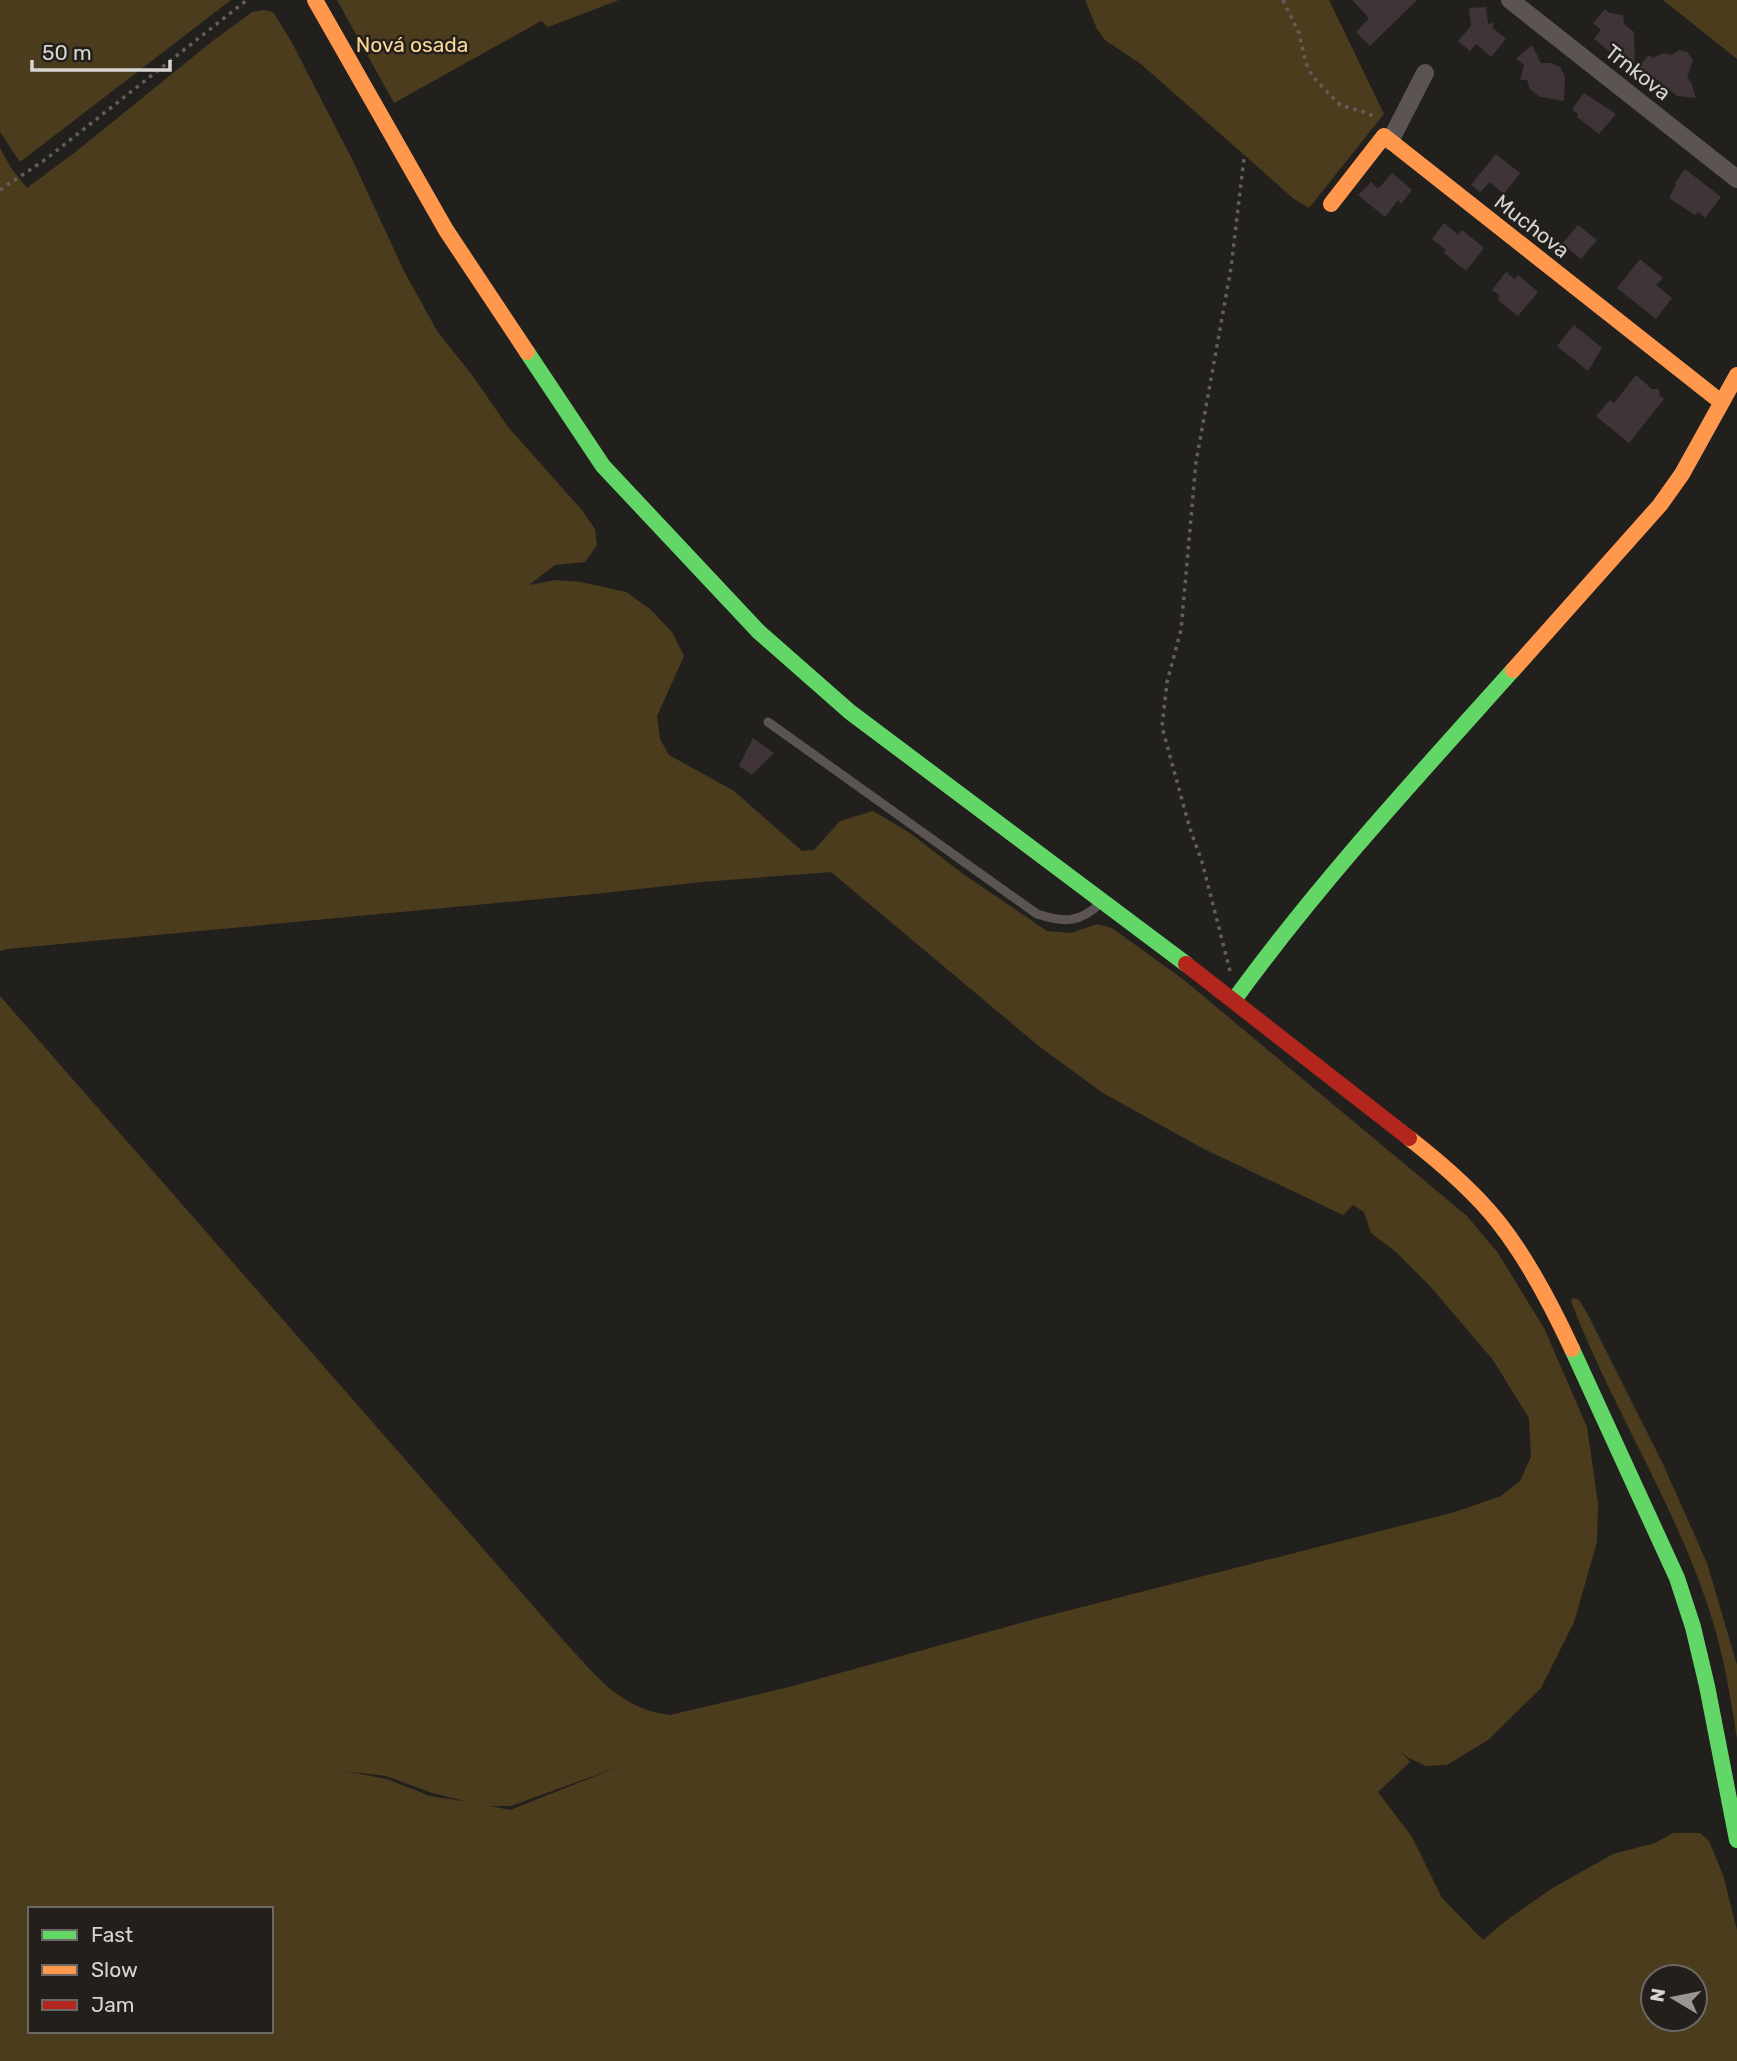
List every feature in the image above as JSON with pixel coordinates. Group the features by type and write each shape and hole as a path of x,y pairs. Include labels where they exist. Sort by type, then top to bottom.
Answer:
{"street":[{"path":"315,0 446,230 603,466 759,632 850,712 1234,1000 1422,1148 1463,1184 1497,1221 1520,1251 1557,1317 1677,1578 1693,1627 1707,1686 1737,1840"},
{"name":"Trnkova","path":"1510,0 1737,180"},
{"path":"1331,204 1384,136 1392,137 1425,73"},
{"name":"Muchova","path":"1392,137 1721,401"},
{"path":"1234,1000 1282,934 1366,834 1660,505 1682,474 1737,375"}],"lane":[{"path":"768,722 1037,914 1057,920 1079,919 1102,901"}],"path":[{"path":"0,190 46,159 247,0"},
{"path":"1283,0 1299,33 1312,76 1340,105 1367,113 1392,137"},
{"path":"1234,1000 1232,978 1202,862 1190,829 1162,727 1167,682 1181,630 1196,461 1231,268 1244,158"}],"green space":[{"path":"0,0 231,0 20,162 0,132"},
{"name":"Nová osada","path":"337,0 619,0 548,27 541,21 394,103"},
{"path":"1085,0 1329,0 1384,114 1309,208 1294,199 1141,64 1105,40 1097,29"},
{"path":"1663,0 1737,0 1737,59"},
{"path":"252,12 273,12 291,41 353,161 404,271 437,331 508,427 581,509 595,529 597,545 585,562 555,565 529,585 556,580 581,582 626,592 650,609 672,632 684,656 657,716 660,739 669,755 734,791 802,851 814,850 840,821 873,811 910,833 963,874 1047,931 1071,933 1097,924 1112,928 1184,980 1467,1216 1498,1253 1544,1328 1587,1427 1598,1503 1597,1542 1574,1622 1541,1688 1488,1740 1447,1765 1426,1766 1407,1757 1397,1747 1410,1762 1378,1792 1412,1837 1442,1898 1483,1940 1551,1889 1613,1854 1655,1843 1673,1833 1700,1833 1709,1841 1723,1875 1737,1930 1737,2061 0,2061 0,996 562,1639 609,1688 636,1706 652,1711 670,1715 789,1687 1035,1619 1455,1512 1501,1496 1520,1481 1531,1457 1529,1418 1493,1360 1430,1286 1396,1252 1371,1233 1364,1212 1353,1205 1343,1215 1202,1148 1103,1093 1040,1047 831,872 701,882 0,951 0,148 27,188","holes":["618,1767 510,1810 490,1806 511,1806","345,1771 386,1776 432,1793 469,1802 430,1796 387,1779"]},
{"path":"1573,1298 1579,1300 1587,1313 1663,1464 1707,1563 1737,1665 1737,1739 1720,1648 1698,1578 1663,1498 1587,1341 1571,1301"}],"building":[{"path":"1352,0 1417,0 1370,46 1356,32 1369,18"},
{"path":"1486,7 1488,24 1493,23 1493,28 1506,39 1491,57 1476,44 1470,51 1458,41 1471,26 1469,8"},
{"path":"1605,9 1609,13 1623,15 1624,24 1634,32 1635,71 1649,55 1653,58 1663,53 1671,55 1680,50 1687,52 1693,60 1687,78 1696,98 1677,96 1656,79 1651,86 1594,39 1601,30 1593,23"},
{"path":"1532,45 1541,63 1560,67 1565,77 1564,101 1540,97 1530,89 1527,80 1520,80 1524,65 1516,59"},
{"path":"1584,93 1616,114 1599,134 1577,117 1578,114 1572,109"},
{"path":"1496,154 1520,173 1504,194 1490,182 1480,192 1471,185"},
{"path":"1685,169 1721,197 1705,218 1698,212 1695,215 1669,198"},
{"path":"1392,173 1412,190 1401,204 1398,200 1385,217 1358,195 1371,182 1378,189"},
{"path":"1444,223 1458,235 1462,230 1484,248 1466,271 1432,239"},
{"path":"1578,225 1597,240 1581,259 1562,244"},
{"path":"1640,259 1663,278 1656,285 1672,298 1656,319 1617,288"},
{"path":"1506,272 1515,279 1518,275 1538,292 1518,316 1498,300 1500,296 1492,290"},
{"path":"1574,325 1602,348 1588,371 1557,346"},
{"path":"1636,375 1652,389 1659,389 1659,395 1664,399 1629,443 1596,416 1610,400 1614,403"},
{"path":"753,738 774,753 752,775 739,766"}],"traffic: fast":[{"path":"527,352 603,466 759,632 850,712 1186,964"},
{"path":"1234,1000 1334,872 1513,670"},
{"path":"1572,1349 1677,1578 1693,1627 1707,1686 1737,1840"}],"traffic: slow":[{"path":"315,0 446,230 527,352"},
{"path":"1331,204 1384,136 1721,402"},
{"path":"1513,670 1660,505 1682,474 1737,375"},
{"path":"1409,1138 1457,1178 1499,1223 1539,1284 1572,1349"}],"traffic: jam":[{"path":"1186,964 1409,1138"}]}
